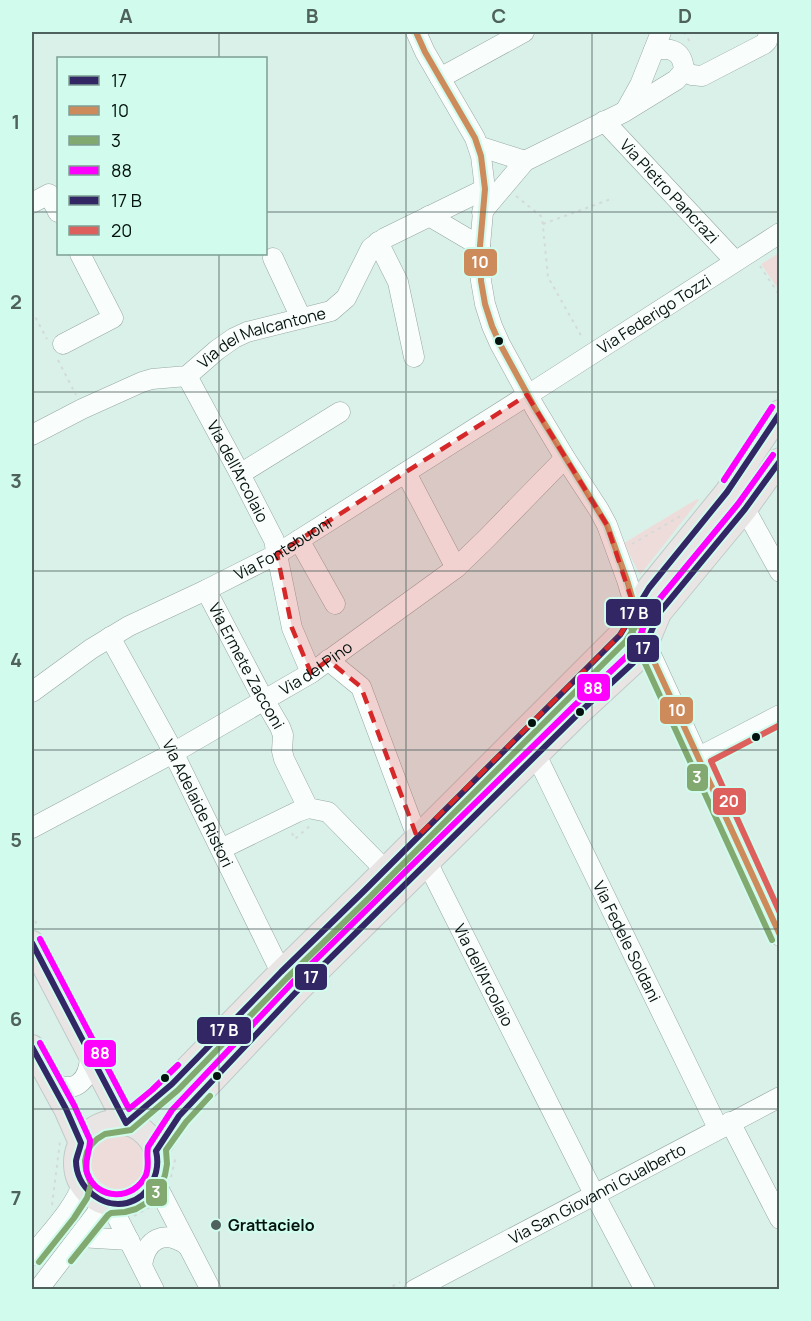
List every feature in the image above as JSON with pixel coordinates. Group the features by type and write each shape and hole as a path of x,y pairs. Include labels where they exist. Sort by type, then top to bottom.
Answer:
{"main road":[{"path":"126,1123 172,1084 281,972 620,635 649,588 727,492 780,412"},
{"path":"156,1151 179,1116 299,989 580,712 633,663 646,644 659,613 745,509 780,460"},
{"path":"32,944 126,1123"},
{"path":"32,1047 66,1109 71,1138 76,1156 76,1165 82,1185 95,1197 110,1203 126,1203 137,1198 149,1188 154,1180 158,1163 156,1151 145,1133 135,1126 116,1122 101,1125 71,1138"}],"street":[{"path":"416,32 422,47 478,146 485,189 480,246 481,281 487,313 500,344 528,395 564,458 607,525 627,580 646,644 780,936"},
{"path":"440,78 524,32"},
{"path":"624,112 637,93 661,32"},
{"path":"684,71 702,76 764,44 773,37"},
{"path":"482,212 525,161 624,112 676,80 684,71 681,59 674,50 667,48 654,50"},
{"name":"Via Pietro Pancrazi","path":"604,121 735,261"},
{"path":"478,146 525,161"},
{"path":"414,357 398,282 375,245 485,189"},
{"path":"32,203 49,194 57,210"},
{"path":"429,216 480,246"},
{"name":"Via Federigo Tozzi","path":"528,395 780,233"},
{"name":"Via del Malcantone","path":"32,435 142,382 187,376 217,350 234,338 248,332 331,311 350,292 375,245"},
{"path":"63,344 113,318 81,255"},
{"path":"273,258 301,318"},
{"name":"Via dell'Arcolaio","path":"187,376 274,540 292,628 311,673"},
{"name":"Via Fontebuoni","path":"32,692 129,626 277,554 528,395"},
{"path":"240,474 340,411"},
{"name":"Via del Pino","path":"32,828 173,753 311,673 456,568 564,458"},
{"path":"406,473 456,568"},
{"path":"727,492 745,509 780,572"},
{"path":"299,540 335,604"},
{"name":"Via Ermete Zacconi","path":"206,590 280,727 283,735 282,756 312,814"},
{"name":"Via Adelaide Ristori","path":"110,637 173,753 281,972"},
{"name":"Via dell'Arcolaio","path":"328,660 361,687 428,863 644,1289"},
{"path":"699,757 780,715"},
{"name":"Via Fedele Soldani","path":"519,736 536,756 724,1125 780,1220"},
{"path":"221,849 297,812 312,814 328,812 385,870"},
{"path":"281,972 299,989"},
{"path":"49,1080 64,1088 80,1084 88,1071 90,1056"},
{"name":"Via San Giovanni Gualberto","path":"414,1290 780,1097"},
{"path":"154,1180 211,1290"},
{"path":"32,1256 73,1203 82,1185"},
{"path":"39,1289 100,1209 110,1203 154,1290"},
{"path":"142,1265 147,1248 156,1240 171,1236 187,1245"},
{"path":"78,1237 129,1240"}],"path":[{"path":"514,195 542,217 548,277 584,342"},
{"path":"543,224 611,199"},
{"path":"758,264 780,296"},
{"path":"624,549 692,509"},
{"path":"290,829 295,839 312,814"},
{"path":"51,1212 71,1138"},
{"path":"129,1218 149,1207 155,1208"}],"highlighted area":[{"path":"527,395 607,525 635,610 620,635 417,837 361,687 328,660 311,673 292,628 277,554"}],"shaded area":[{"path":"779,253 779,290 761,264"},
{"path":"697,499 699,500 640,575 624,543"},
{"path":"113,1135 123,1135 133,1139 141,1147 145,1162 141,1177 133,1185 123,1189 113,1189 103,1185 95,1177 91,1167 91,1157 95,1147 103,1139"}],"transit line":[{"name":"10","path":"416,32 425,52 475,138 481,156 485,189 480,246 481,281 492,326 535,408 607,525 627,580 646,644 780,935"},
{"name":"88","path":"724,480 772,407"},
{"path":"32,943 126,1123 172,1084 281,972 620,635 649,588 727,492 780,413"},
{"name":"88","path":"40,1043 74,1105 90,1140 86,1169 92,1182 107,1193 125,1193 133,1190 146,1175 148,1147 172,1110 292,983 626,657 638,640 652,608 738,504 773,455"},
{"name":"17","path":"156,1151 179,1116 299,989 580,712 633,663 646,644 659,613 745,509 780,461"},
{"name":"3","path":"626,613 638,648 772,940"},
{"name":"3","path":"39,1262 87,1198 91,1184 85,1161 91,1145 105,1134 131,1130 178,1090 287,978 626,641 643,615"},
{"name":"20","path":"780,725 711,761 780,913"},
{"name":"88","path":"40,939 129,1109 178,1065"},
{"name":"17","path":"32,1047 66,1109 81,1143"},
{"name":"3","path":"71,1261 108,1215 136,1209 154,1196 165,1175 166,1150 186,1122 210,1096"},
{"name":"17","path":"81,1143 76,1161 80,1179 92,1194 108,1203 127,1203 135,1200 148,1189 157,1167 156,1151"}],"place":[{"name":"Grattacielo","path":"216,1225"}]}
